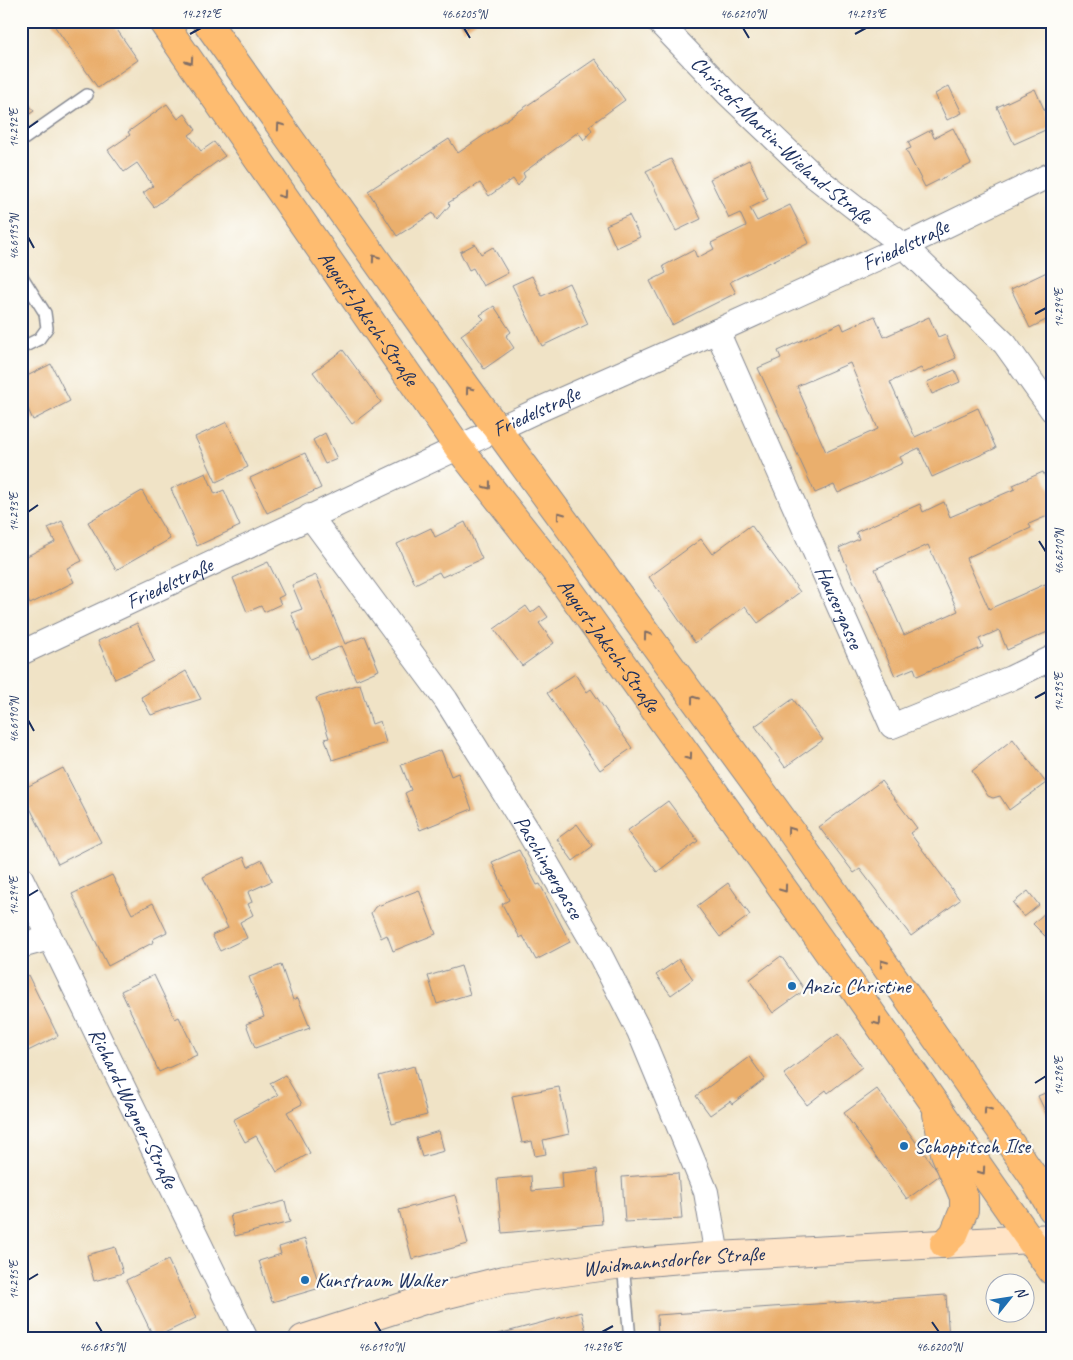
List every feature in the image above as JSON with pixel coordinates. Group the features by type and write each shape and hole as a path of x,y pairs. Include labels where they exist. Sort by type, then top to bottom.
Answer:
{"main road":[{"name":"August-Jaksch-Straße","path":"162,21 458,447 557,574 820,939 934,1103 1041,1239 1052,1271"},
{"name":"August-Jaksch-Straße","path":"206,21 498,430 793,834 1033,1176 1052,1210"},
{"path":"934,1103 945,1153 964,1197 964,1210 954,1234 944,1244"}],"street":[{"name":"Christof-Martin-Wieland-Straße","path":"658,21 727,93 814,176 904,246 1005,344 1052,410"},
{"name":"Friedelstraße","path":"21,652 458,447 904,246 1052,174"},
{"name":"Hausergasse","path":"717,331 892,726 1011,678 1052,658"},
{"name":"Paschingergasse","path":"310,516 446,700 528,831 598,951 639,1032 706,1192 717,1256"},
{"name":"Richard-Wagner-Straße","path":"21,878 246,1339"},
{"path":"21,946 50,938"},
{"name":"Waidmannsdorfer Straße","path":"303,1339 424,1300 504,1280 623,1264 717,1256 1041,1239"}],"lane":[{"path":"21,141 87,95"},
{"path":"21,275 45,313 47,328 39,340 21,348"},
{"path":"623,1264 630,1339"}],"building":[{"path":"51,21 111,21 138,60 98,88"},
{"path":"458,21 477,21 464,30"},
{"path":"595,59 625,100 589,126 592,130 584,140 578,132 523,173 525,177 518,186 513,179 489,196 480,183 448,203 450,205 437,220 433,213 397,236 368,191 449,139 458,153"},
{"path":"949,86 962,113 947,120 935,94"},
{"path":"1035,89 1052,127 1014,144 997,107"},
{"path":"21,94 34,111 21,120"},
{"path":"167,104 178,119 185,114 196,130 189,135 201,151 214,142 225,156 154,207 143,193 153,186 137,163 124,172 108,150 130,135 128,132"},
{"path":"953,128 971,164 925,187 906,150 911,148 908,142 931,130 934,138"},
{"path":"671,159 701,219 676,231 646,171"},
{"path":"749,160 768,199 750,208 757,221 790,205 809,243 730,282 736,293 672,325 650,281 666,273 663,266 694,250 697,258 714,249 711,243 746,226 740,213 729,218 710,179"},
{"path":"629,215 640,237 616,248 606,225"},
{"path":"475,244 481,254 493,247 508,273 483,286 473,268 469,270 460,252"},
{"path":"1051,270 1052,317 1030,328 1011,289"},
{"path":"532,276 542,296 569,283 588,324 542,346 512,285"},
{"path":"494,306 511,332 506,336 514,348 484,369 461,335 484,319 480,315"},
{"path":"875,316 884,337 929,317 938,337 945,334 956,358 924,373 921,368 890,382 915,437 978,408 996,448 932,477 919,448 900,457 903,463 838,493 834,485 815,493 758,368 781,358 778,351 841,323 844,330","holes":["850,363 878,429 826,452 797,386"]},
{"path":"343,350 381,402 352,424 313,372"},
{"path":"51,364 70,401 33,420 28,409 21,413 21,379"},
{"path":"955,370 960,382 932,394 927,382"},
{"path":"227,422 248,467 216,482 195,437"},
{"path":"325,433 337,459 325,464 313,440"},
{"path":"305,453 321,488 267,513 250,478"},
{"path":"1043,472 1052,492 1052,514 1029,524 1031,528 966,558 989,609 1052,581 1052,630 1007,650 999,630 979,639 983,647 917,676 914,668 895,676 839,548 859,539 856,532 920,504 923,512 944,502 950,517 1015,489 1013,485","holes":["928,545 958,611 904,635 875,569"]},
{"path":"206,473 215,494 224,490 240,526 197,546 171,489"},
{"path":"142,491 170,539 116,570 88,522"},
{"path":"62,521 82,561 67,568 74,582 30,604 21,586 21,559 55,542 48,528"},
{"path":"465,522 482,559 442,577 439,572 415,584 397,544 431,528 435,537"},
{"path":"751,525 800,592 758,623 745,606 695,643 649,577 701,539 712,554"},
{"path":"268,562 284,595 278,598 281,604 264,612 261,606 247,612 233,578"},
{"path":"316,575 345,644 365,636 379,670 356,680 341,646 311,659 291,613 302,609 292,585"},
{"path":"526,606 531,613 540,606 548,617 539,623 554,643 522,666 494,629"},
{"path":"137,623 154,661 115,679 98,641"},
{"path":"186,671 201,699 151,715 141,697"},
{"path":"575,674 587,692 591,689 632,748 600,770 547,693"},
{"path":"360,684 372,724 380,721 386,743 332,760 325,739 329,738 316,698"},
{"path":"793,699 823,740 785,767 755,726"},
{"path":"1013,739 1046,783 1009,810 1000,796 993,798 988,796 972,771"},
{"path":"441,750 451,776 458,773 472,809 420,830 405,793 411,790 401,765"},
{"path":"63,768 101,842 58,864 21,790"},
{"path":"881,781 917,828 910,833 960,900 911,936 860,869 854,873 819,827"},
{"path":"668,801 698,841 657,872 627,831"},
{"path":"577,824 593,846 573,861 557,839"},
{"path":"519,850 537,885 540,884 570,942 536,960 523,936 520,938 502,904 509,900 492,862"},
{"path":"244,857 248,867 262,860 272,881 248,892 252,902 248,904 253,915 240,922 247,938 220,951 212,935 228,928 203,877"},
{"path":"112,875 132,914 153,903 167,932 153,939 154,942 108,966 72,894"},
{"path":"728,883 750,915 720,937 697,906"},
{"path":"419,890 436,934 393,951 387,935 381,938 371,913 375,907"},
{"path":"1028,891 1039,905 1024,917 1013,903"},
{"path":"1052,906 1052,943 1033,924"},
{"path":"781,956 805,990 773,1013 749,980"},
{"path":"679,959 693,979 671,995 656,975"},
{"path":"281,965 293,1000 298,998 310,1028 255,1048 246,1024 264,1017 249,977"},
{"path":"461,966 470,994 437,1004 428,976"},
{"path":"28,975 58,1036 28,1051 21,1036 21,978"},
{"path":"154,975 175,1019 179,1017 197,1055 159,1072 121,991"},
{"path":"838,1034 862,1067 828,1093 826,1090 807,1105 784,1074"},
{"path":"749,1057 765,1079 732,1104 730,1101 710,1115 696,1096"},
{"path":"414,1066 427,1115 392,1124 379,1076"},
{"path":"285,1075 302,1104 287,1112 310,1153 277,1172 256,1136 245,1142 233,1120 278,1095 270,1083"},
{"path":"559,1087 569,1134 543,1140 546,1154 535,1156 532,1141 522,1143 512,1096"},
{"path":"877,1089 940,1175 907,1199 844,1113"},
{"path":"1052,1090 1052,1126 1038,1096"},
{"path":"439,1131 444,1151 422,1157 416,1138"},
{"path":"597,1169 602,1224 502,1233 497,1179 531,1176 532,1191 562,1188 561,1173"},
{"path":"678,1173 682,1219 625,1222 622,1177"},
{"path":"455,1195 468,1244 412,1259 399,1210"},
{"path":"285,1201 290,1222 235,1236 230,1215"},
{"path":"305,1239 320,1288 272,1302 259,1261 281,1254 279,1247"},
{"path":"115,1247 123,1273 94,1281 87,1255"},
{"path":"168,1260 196,1318 154,1338 126,1280"},
{"path":"946,1295 949,1339 658,1339 657,1315"},
{"path":"581,1312 588,1339 484,1339 484,1338"}],"place":[{"name":"Anzic Christine","path":"792,986"},
{"name":"Schoppitsch Ilse","path":"904,1146"},
{"name":"Kunstraum Walker","path":"305,1280"}]}
